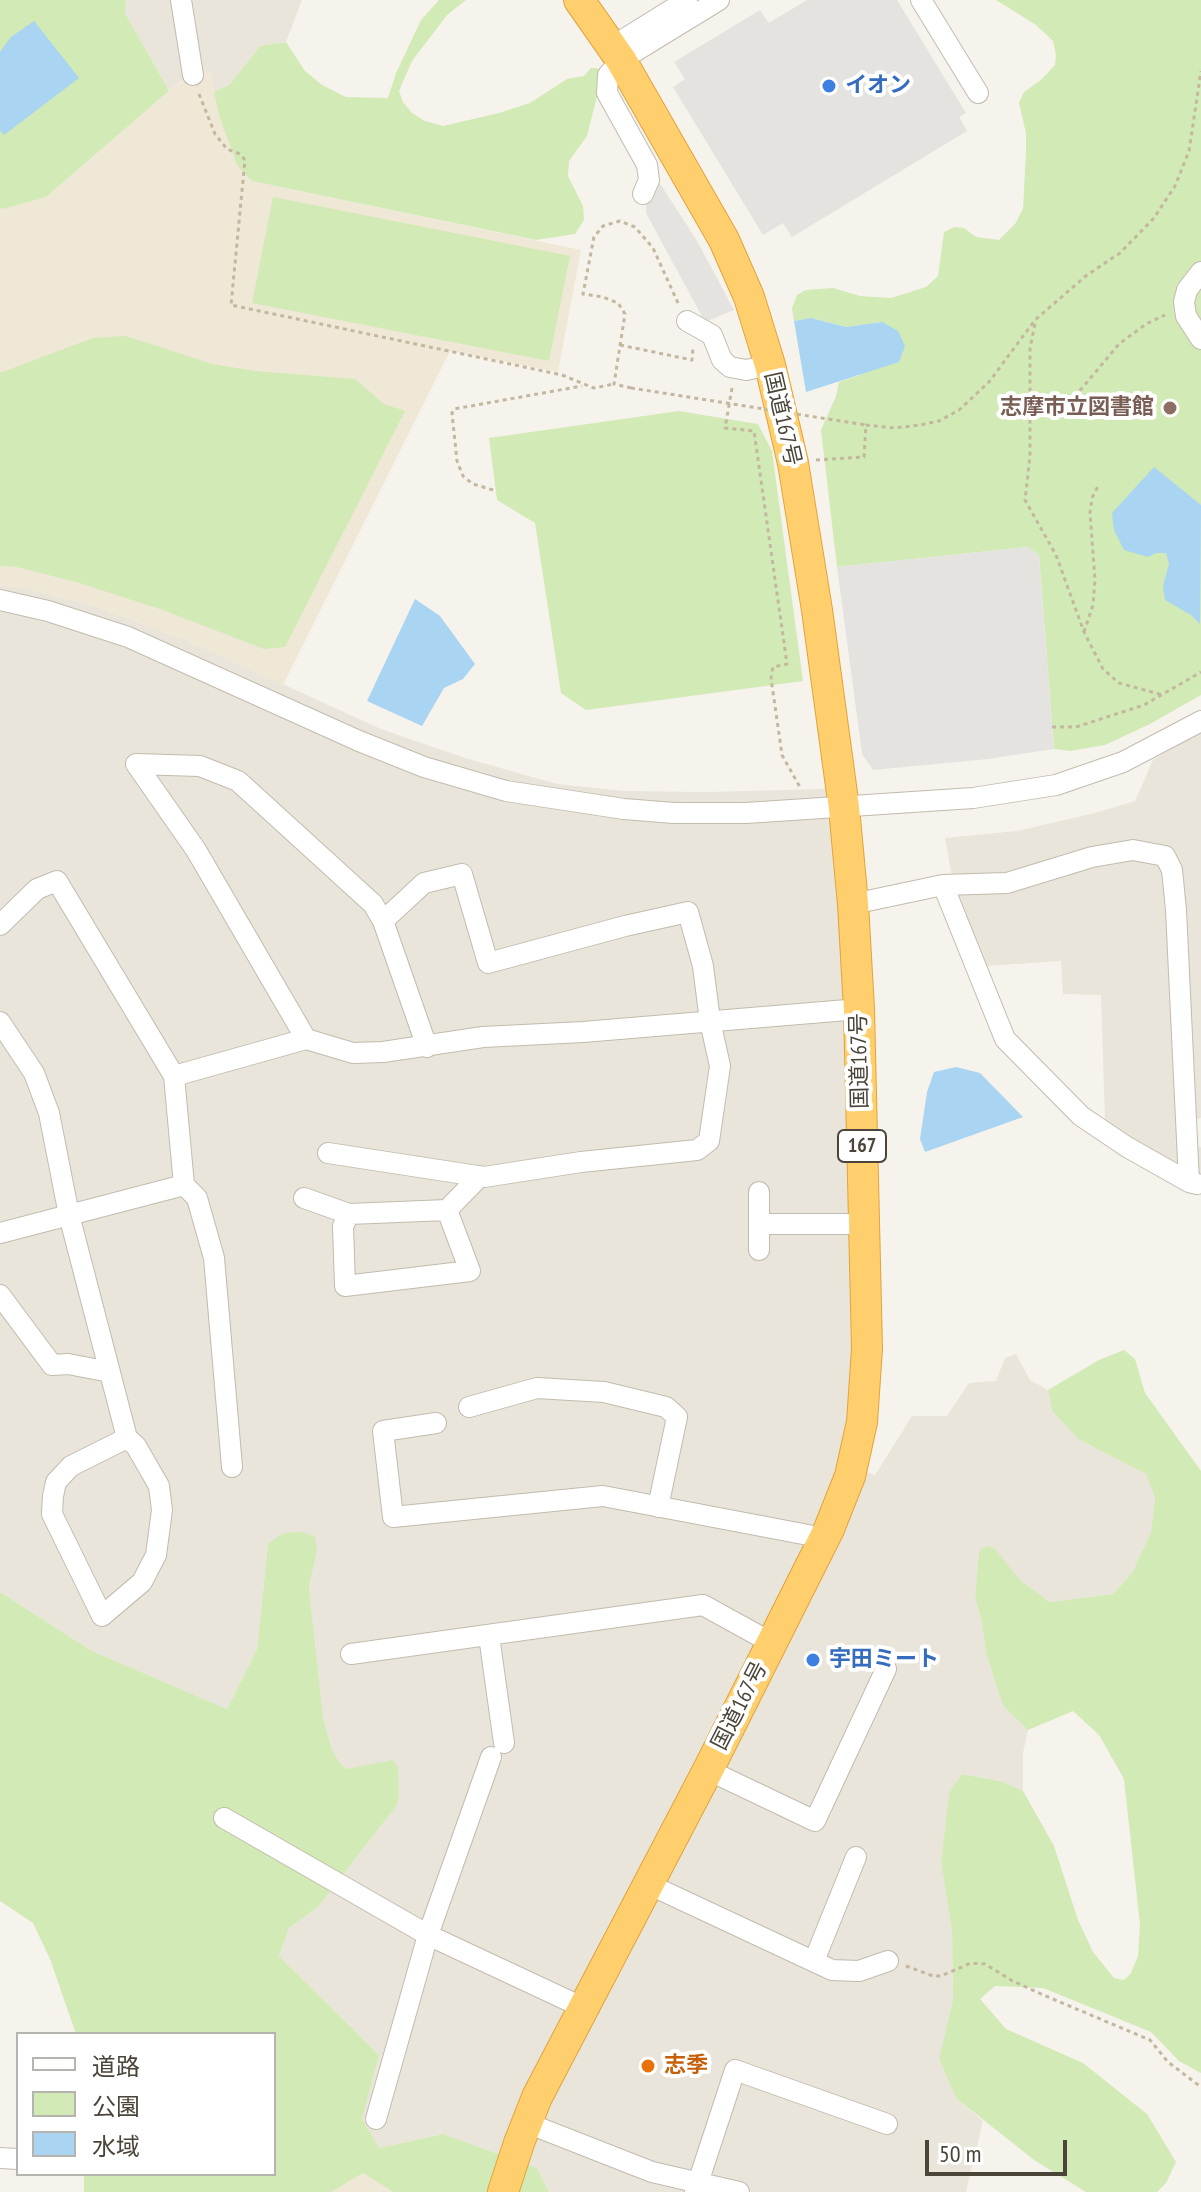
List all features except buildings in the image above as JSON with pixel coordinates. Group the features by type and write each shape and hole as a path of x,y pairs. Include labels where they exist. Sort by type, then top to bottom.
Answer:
{"highway":[{"name":"国道167号","path":"503,2192 527,2123 824,1538 850,1476 862,1422 867,1349 859,1009 853,904 844,808 793,463 770,365 749,297 724,240 617,53 579,0"}],"street":[{"path":"181,0 193,75"},
{"path":"643,194 649,180 647,165 607,93 608,75 617,53 687,0"},
{"path":"617,53 719,0"},
{"path":"921,0 978,93"},
{"path":"1201,272 1187,290 1184,302 1186,316 1201,339"},
{"path":"687,321 712,335 722,360 735,368 746,370 770,365"},
{"path":"0,600 48,611 128,637 424,767 506,791 581,804 674,813 844,808 973,798 1056,785 1123,762 1201,721"},
{"path":"306,1039 196,850 136,764 200,766 238,781 373,904 383,921 427,1047"},
{"path":"853,904 943,885 1007,883 1092,857 1133,850 1165,856 1172,870 1176,910 1195,1184"},
{"path":"328,1153 480,1176 697,1150 709,1141 720,1066 703,966 688,912 488,963 462,874 424,883 383,921"},
{"path":"0,925 37,889 57,881 174,1076 184,1185 197,1198 214,1258 232,1467"},
{"path":"943,885 1005,1039 1081,1116 1127,1147 1195,1184"},
{"path":"174,1076 306,1039 353,1053 427,1047 483,1037 583,1032 859,1009"},
{"path":"0,1022 34,1073 44,1100 69,1215 127,1438 136,1446 159,1486 162,1510 156,1555 142,1582 102,1616 52,1514 53,1496 56,1482 71,1466 127,1438"},
{"path":"304,1198 349,1214 447,1210 480,1176"},
{"path":"0,1233 184,1185"},
{"path":"759,1192 759,1250"},
{"path":"349,1214 343,1226 345,1286 470,1271 447,1210"},
{"path":"759,1224 864,1224"},
{"path":"0,1295 52,1365 68,1364 110,1372"},
{"path":"469,1407 537,1388 604,1392 666,1407 677,1417 658,1507"},
{"path":"436,1423 383,1431 393,1517 603,1496 824,1538"},
{"path":"351,1654 703,1605 772,1643"},
{"path":"376,2119 428,1935 498,1750 489,1636"},
{"path":"708,1770 815,1821 886,1669"},
{"path":"224,1818 428,1935 584,2008"},
{"path":"814,1961 856,1857"},
{"path":"648,1884 832,1970 859,1971 888,1961"},
{"path":"696,2188 735,2070 887,2124"},
{"path":"527,2123 696,2188 739,2192"}],"path":[{"path":"193,75 215,134 227,149 240,154 245,160 231,305 562,375 594,388 614,384 894,428 939,421 959,410 989,382 1035,320 1087,275 1120,253 1154,218 1175,186 1189,151 1201,71"},
{"path":"614,384 620,345 625,314 618,303 583,294 594,237 603,226 620,221 635,227 653,248 694,337 692,360 620,345"},
{"path":"1029,408 1072,400 1129,335 1163,315 1186,316"},
{"path":"1035,320 1030,348 1030,456 1025,500 1056,555 1084,632 1103,669 1119,683 1163,695"},
{"path":"735,368 725,428 754,431 787,664 773,667 771,678 782,755 801,789"},
{"path":"493,490 473,484 463,476 457,461 454,409 586,385"},
{"path":"811,461 864,457 866,425"},
{"path":"1084,632 1093,605 1095,580 1090,513 1092,498 1099,484"},
{"path":"1052,727 1076,727 1144,705 1201,672"},
{"path":"790,792 808,788"},
{"path":"888,1961 933,1976 949,1974 971,1963 985,1964 1011,1980 1150,2040 1168,2062 1201,2087"}],"shaded area":[{"path":"126,0 302,0 286,42 260,46 230,84 214,92 210,72 187,76 169,91 125,13"},
{"path":"807,0 897,0 966,113 959,117 967,131 792,237 783,223 763,235 673,87 685,79 674,62 760,10 769,23"},
{"path":"210,72 218,112 252,181 581,250 558,372 450,351 283,685 184,639 91,605 26,588 0,585 0,208 46,197 187,76"},
{"path":"659,182 697,241 734,310 705,322 646,213 647,186"},
{"path":"1028,547 1039,556 1054,749 873,770 862,754 837,567"},
{"path":"0,585 26,588 91,605 184,639 381,729 465,758 557,784 624,791 825,789 867,889 880,1376 876,1429 867,1472 875,1475 912,1416 947,1416 969,1383 996,1381 1005,1358 1016,1354 1030,1380 1048,1390 1052,1411 1078,1439 1146,1474 1155,1498 1151,1532 1132,1573 1113,1594 1050,1602 1020,1580 995,1550 989,1546 979,1552 975,1598 986,1653 1003,1706 1028,1730 1023,1753 1023,1791 1000,1781 963,1774 949,1793 941,1862 952,1930 953,1999 939,2059 956,2098 983,2121 966,2192 549,2192 537,2168 443,2134 379,2148 361,2119 379,2055 279,1956 289,1928 318,1907 397,1805 360,1767 347,1769 332,1750 323,1717 309,1587 317,1551 268,1544 257,1649 227,1709 92,1651 0,1592"},
{"path":"1201,731 1201,1118 1196,1119 1196,1147 1201,1147 1201,1178 1181,1174 1105,1122 1101,995 1063,994 1061,961 986,966 955,893 945,838 1017,831 1135,801 1153,760"},
{"path":"363,2173 393,2192 331,2192 334,2189"}],"green space":[{"path":"0,0 126,0 125,13 169,91 46,197 3,209 0,208"},
{"path":"439,0 466,0 447,15 412,61 399,91 412,113 425,121 443,126 499,113 530,103 567,79 584,76 591,68 603,73 587,136 569,161 568,176 583,206 584,220 575,234 536,240 252,181 237,165 214,92 230,84 260,46 286,42 305,71 322,85 346,97 388,98 421,20"},
{"path":"996,0 1201,0 1201,695 1105,745 1070,751 1054,749 1039,556 1028,547 837,567 821,430 839,382 860,375 882,322 846,327 811,318 794,321 792,308 797,295 806,290 833,288 860,296 891,298 926,287 938,276 944,232 954,227 964,228 976,237 999,240 1015,224 1023,209 1026,152 1026,133 1019,103 1024,92 1055,65 1056,55 1053,41 1036,25"},
{"path":"273,197 570,256 549,361 252,303"},
{"path":"126,336 212,364 355,379 384,404 405,411 285,647 264,649 163,610 76,582 17,567 0,566 0,373 93,338"},
{"path":"679,411 758,424 772,451 803,681 586,710 561,693 535,523 497,500 489,438"},
{"path":"1124,1350 1135,1359 1145,1393 1201,1471 1201,2073 1179,2061 1151,2032 1043,1988 995,1986 980,1999 1006,2029 1083,2063 1147,2114 1176,2162 1166,2183 1157,2192 1086,2192 1034,2160 956,2098 939,2059 953,1999 952,1930 941,1862 949,1793 962,1774 1000,1781 1023,1791 1054,1846 1078,1920 1093,1952 1114,1978 1124,1980 1131,1973 1138,1956 1140,1925 1124,1779 1099,1735 1073,1711 1028,1730 1003,1706 986,1653 975,1598 979,1552 989,1546 996,1550 1020,1580 1050,1602 1113,1594 1132,1573 1151,1532 1155,1498 1146,1474 1078,1439 1052,1411 1048,1390 1099,1360"},
{"path":"302,1532 315,1537 317,1551 309,1587 323,1717 332,1750 347,1769 393,1760 398,1767 399,1796 397,1805 318,1907 289,1928 279,1956 379,2055 362,2119 379,2148 443,2134 537,2168 549,2192 393,2192 363,2173 331,2192 84,2192 84,2176 276,2176 276,2032 75,2032 50,1959 33,1923 0,1901 0,1592 92,1651 227,1709 257,1649 268,1544 283,1533"}],"water":[{"path":"34,21 79,78 4,135 0,130 0,52 11,37"},
{"path":"811,318 846,327 882,322 898,331 905,346 899,362 806,392 794,321"},
{"path":"1154,467 1201,505 1200,624 1165,600 1163,586 1169,564 1166,553 1148,557 1124,550 1114,530 1112,513"},
{"path":"415,599 440,616 475,664 463,679 444,688 422,726 367,701"},
{"path":"956,1067 980,1073 1023,1117 925,1152 920,1139 927,1092 934,1072"}],"place":[{"name":"イオン","path":"829,86"},
{"name":"志摩市立図書館","path":"1170,408"},
{"name":"宇田ミート","path":"813,1660"},
{"name":"志季","path":"648,2066"}]}
